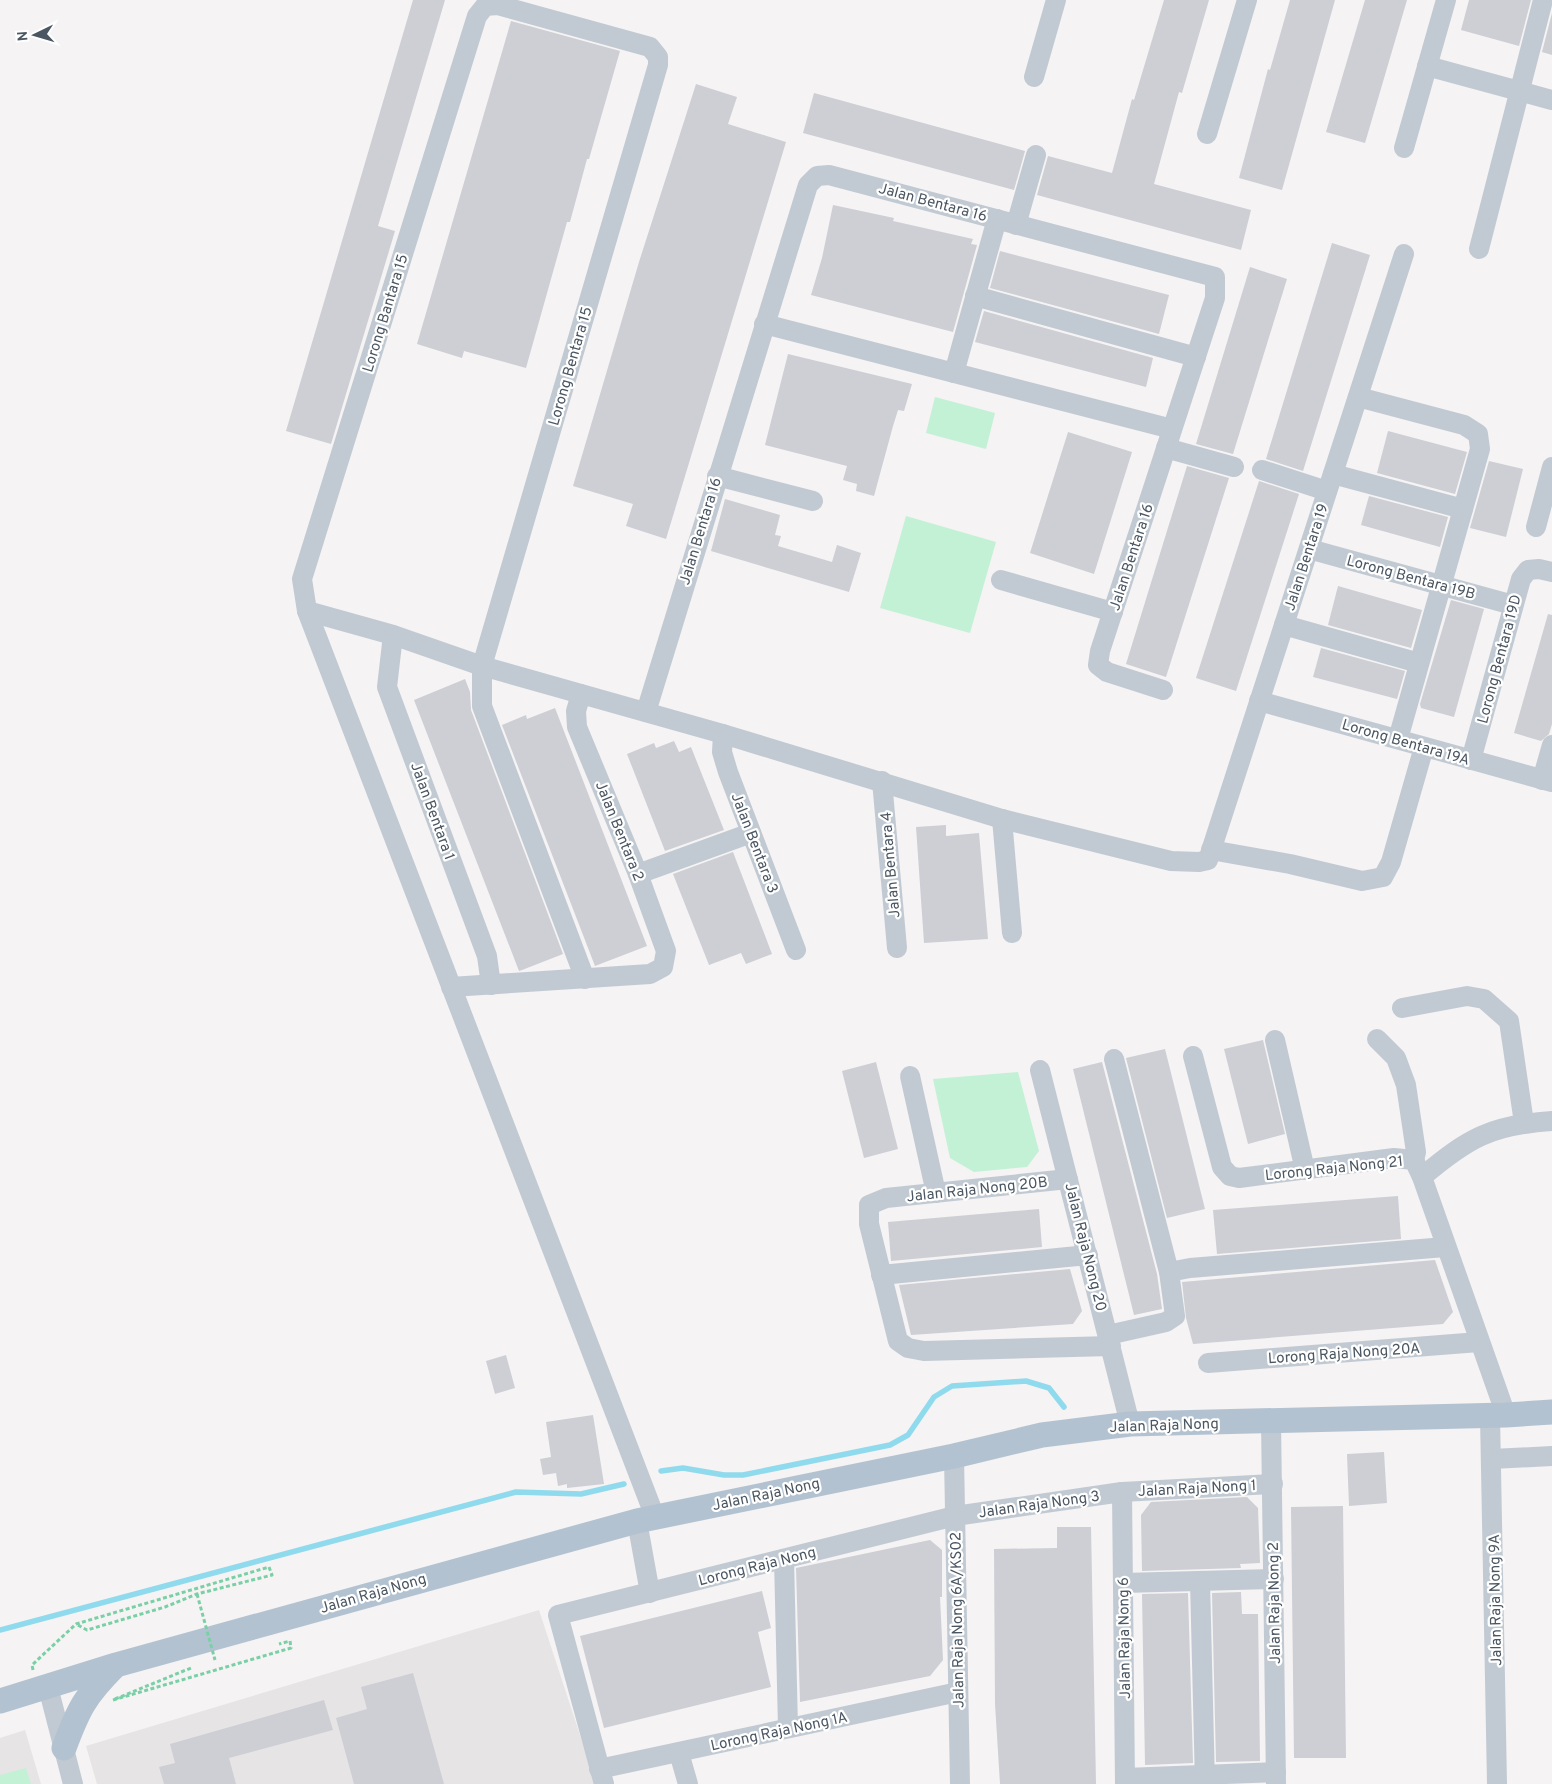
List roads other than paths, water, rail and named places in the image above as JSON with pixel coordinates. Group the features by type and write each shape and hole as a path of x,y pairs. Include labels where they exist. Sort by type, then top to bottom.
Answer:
{"main road":[{"name":"Jalan Raja Nong","path":"0,1701 116,1665 646,1519 954,1456 1042,1435 1130,1424 1498,1416 1552,1412"},
{"path":"64,1748 79,1709 95,1686 116,1665"}],"street":[{"path":"1034,77 1056,0"},
{"path":"1207,134 1247,0"},
{"path":"1404,148 1446,0"},
{"name":"Lorong Bentara 15","path":"477,16 485,6 498,5 650,47 658,57 658,65 482,666 482,706 585,979"},
{"path":"1480,249 1520,92 1545,7"},
{"name":"Lorong Bantara 15","path":"477,16 302,579 307,611 451,987 646,1519 650,1593"},
{"path":"1428,66 1552,100"},
{"path":"1016,224 1036,155"},
{"name":"Jalan Bentara 16","path":"646,712 808,185 817,176 829,175 1216,277 1215,298 1100,651 1098,665 1107,672 1163,690"},
{"path":"954,373 996,219"},
{"name":"Jalan Bentara 19","path":"1210,855 1404,254"},
{"path":"975,296 1196,357"},
{"path":"764,324 954,373 1169,439 1234,467"},
{"path":"1358,397 1464,425 1478,434 1480,449 1398,739"},
{"path":"1536,527 1552,467"},
{"path":"1262,470 1463,509"},
{"path":"717,476 814,501"},
{"name":"Lorong Bentara 19B","path":"1309,549 1513,606"},
{"name":"Lorong Bentara 19D","path":"1471,760 1521,579 1528,570 1546,571"},
{"path":"1001,580 1113,612"},
{"path":"307,611 393,635 482,666 723,734 1002,818 1171,861 1199,862 1210,855 1290,864 1362,881 1383,877 1391,862 1424,747"},
{"path":"1284,625 1419,663"},
{"name":"Jalan Bentara 1","path":"393,635 387,687 487,956 491,985"},
{"name":"Jalan Bentara 2","path":"581,694 576,710 577,727 638,874 666,952 663,967 650,974 585,979"},
{"name":"Lorong Bentara 19A","path":"1260,701 1547,781"},
{"name":"Jalan Bentara 3","path":"723,734 722,752 726,766 796,950"},
{"path":"1547,781 1552,746"},
{"name":"Jalan Bentara 4","path":"882,781 897,948"},
{"path":"1002,818 1012,933"},
{"path":"638,874 751,833"},
{"path":"451,987 585,979"},
{"path":"1402,1008 1467,996 1484,999 1508,1021 1524,1123"},
{"path":"1376,1039 1396,1058 1406,1085 1418,1168 1483,1133 1524,1123 1552,1121"},
{"path":"1275,1040 1305,1170"},
{"name":"Lorong Raja Nong 21","path":"1193,1056 1222,1167 1230,1176 1239,1178 1394,1158 1418,1168 1480,1342 1498,1416"},
{"path":"1088,1255 881,1275 898,1341 908,1348 924,1351 1110,1341 1166,1322 1176,1316 1169,1272 1114,1059"},
{"name":"Jalan Raja Nong 20","path":"1040,1070 1130,1424"},
{"path":"910,1076 936,1193"},
{"name":"Jalan Raja Nong 20B","path":"881,1275 869,1224 869,1205 886,1198 1068,1179"},
{"path":"1169,1272 1190,1268 1445,1247"},
{"name":"Lorong Raja Nong 20A","path":"1208,1364 1480,1342"},
{"name":"Jalan Raja Nong 9A","path":"1497,1784 1492,1459 1498,1416"},
{"name":"Jalan Raja Nong 2","path":"1271,1422 1276,1778"},
{"name":"Jalan Raja Nong 6A/KS02","path":"954,1456 960,1784"},
{"path":"1492,1459 1552,1456"},
{"name":"Jalan Raja Nong 1","path":"1122,1492 1272,1484"},
{"name":"Jalan Raja Nong 3","path":"955,1516 1122,1492"},
{"name":"Jalan Raja Nong 6","path":"1122,1492 1125,1781"},
{"name":"Lorong Raja Nong","path":"601,1777 558,1616 955,1516"},
{"path":"784,1559 788,1728"},
{"path":"1123,1584 1274,1579"},
{"path":"1200,1581 1205,1779"},
{"path":"42,1689 64,1748 73,1784"},
{"name":"Lorong Raja Nong 1A","path":"601,1777 679,1753 958,1692"},
{"path":"679,1753 688,1784"},
{"path":"1125,1781 1276,1778"}],"waterway":[{"path":"661,1471 683,1468 724,1475 743,1475 890,1445 908,1435 934,1397 952,1386 1026,1381 1049,1388 1064,1407"},
{"path":"0,1630 516,1492 581,1494 624,1484"}]}
